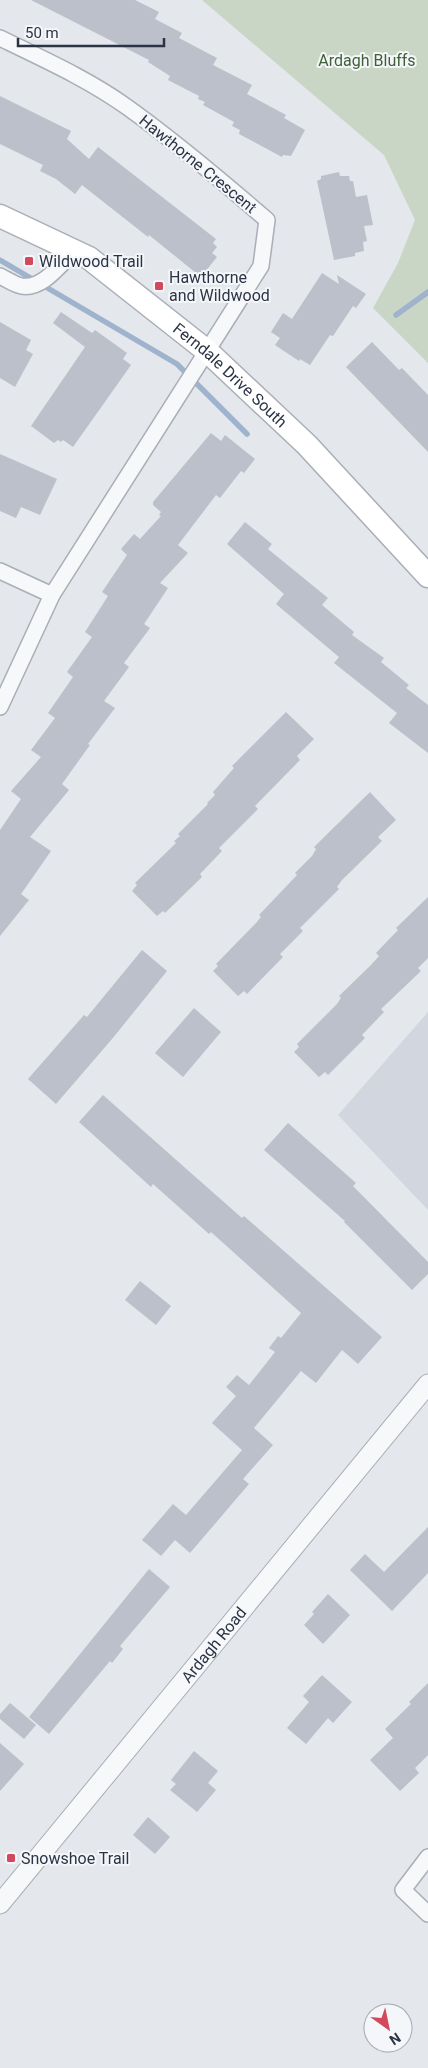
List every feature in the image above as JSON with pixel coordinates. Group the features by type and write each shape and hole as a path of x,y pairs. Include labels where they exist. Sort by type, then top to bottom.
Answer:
{"main road":[{"name":"Ferndale Drive South","path":"0,216 89,258 207,351 307,445 428,576"}],"street":[{"name":"Hawthorne Crescent","path":"0,38 77,76 127,107 226,184 268,220 261,266 207,351"},
{"path":"0,276 20,286 35,285 45,279 74,251"},
{"path":"0,707 52,595 207,351"},
{"path":"0,571 52,595"},
{"name":"Ardagh Road","path":"0,1904 428,1384"},
{"path":"428,1857 403,1890 428,1914"}],"shaded area":[{"path":"428,1012 428,1210 338,1115"}],"green space":[{"name":"Ardagh Bluffs","path":"202,0 428,0 428,363 373,308 398,263 415,220 384,155"}],"building":[{"path":"31,0 135,0 159,12 155,19 182,33 179,38 217,58 213,65 252,85 247,94 286,115 284,118 305,130 291,156 283,155 282,157 239,134 240,130 232,126 234,122 203,105 205,102 198,99 199,96 168,80 170,76 148,62 149,60"},
{"path":"0,96 71,131 67,139 89,159 98,147 216,239 213,243 217,247 212,253 217,257 201,277 82,185 75,194 56,179 40,171 43,165 0,144"},
{"path":"339,172 340,176 349,176 350,181 353,181 356,197 367,195 373,225 364,226 367,241 363,242 364,251 355,253 355,256 334,260 317,181 321,179 321,176"},
{"path":"322,273 339,284 337,275 366,294 356,308 353,306 333,336 330,335 310,365 300,359 299,361 275,345 280,338 271,332 283,313 292,319"},
{"path":"61,312 92,333 95,330 127,353 123,359 131,365 73,447 63,440 61,442 58,440 54,443 31,426 85,347 53,323"},
{"path":"0,322 31,340 26,350 33,354 15,387 0,378"},
{"path":"372,342 399,370 402,368 428,395 428,452 346,367"},
{"path":"211,433 221,441 225,435 255,459 244,473 241,471 220,498 216,495 178,545 188,553 160,583 168,588 144,624 150,628 124,663 129,667 104,701 115,708 88,744 90,745 62,784 69,790 30,837 51,851 21,894 29,900 0,936 0,830 21,799 11,791 41,757 31,750 55,718 48,713 73,677 67,672 92,637 85,632 108,596 102,592 127,555 121,549 134,534 140,539 161,516 159,515 161,512 153,505 153,502"},
{"path":"0,454 57,479 40,515 21,507 16,518 0,511"},
{"path":"245,522 272,544 268,549 328,598 322,605 354,632 352,635 384,658 381,662 409,685 406,688 428,705 428,753 389,723 397,713 334,663 339,657 276,604 284,594 227,544"},
{"path":"286,712 314,739 297,756 300,760 255,806 258,809 219,848 222,851 200,874 202,877 165,913 163,911 157,916 132,891 137,885 135,883 176,843 174,841 180,836 178,834 208,804 215,795 213,792 234,768 232,766"},
{"path":"370,792 396,820 378,837 382,841 342,880 337,887 339,889 300,928 303,931 280,954 283,957 247,994 244,991 238,996 213,971 218,966 216,964 256,923 261,917 259,915 297,875 295,873 312,856 316,849 314,847"},
{"path":"428,897 428,958 418,968 421,971 381,1009 384,1012 362,1035 365,1038 328,1075 325,1072 319,1077 294,1052 299,1047 297,1044 337,1004 341,998 339,996 379,956 376,953 398,930 396,928"},
{"path":"142,950 167,971 56,1104 28,1079 84,1015 87,1017"},
{"path":"194,1008 221,1032 183,1077 155,1053"},
{"path":"103,1095 242,1218 244,1216 382,1337 358,1364 342,1350 316,1383 301,1371 254,1428 273,1445 243,1479 249,1484 190,1553 175,1540 161,1556 142,1540 173,1504 186,1515 242,1450 212,1423 236,1396 226,1387 237,1375 249,1385 275,1352 269,1348 278,1336 281,1338 301,1313 211,1232 209,1234 153,1184 151,1187 79,1122"},
{"path":"288,1123 356,1183 353,1186 428,1262 428,1274 412,1290 345,1221 264,1150"},
{"path":"140,1281 171,1306 156,1325 125,1300"},
{"path":"428,1527 428,1573 392,1611 350,1570 365,1554 384,1572"},
{"path":"149,1569 170,1587 120,1646 123,1649 112,1663 110,1661 49,1734 29,1717"},
{"path":"328,1594 350,1615 323,1644 304,1625 314,1614 312,1612"},
{"path":"322,1675 352,1702 333,1723 328,1718 306,1744 287,1728 309,1702 303,1696"},
{"path":"428,1683 428,1755 415,1768 419,1773 400,1791 370,1760 393,1738 385,1729 411,1704 409,1702"},
{"path":"10,1703 36,1725 24,1739 0,1719 0,1714"},
{"path":"0,1743 24,1764 0,1791"},
{"path":"194,1751 218,1771 208,1783 216,1790 197,1812 170,1790 176,1784 171,1780"},
{"path":"148,1817 170,1837 155,1854 133,1835"}],"waterway":[{"path":"0,260 177,364 247,434"},
{"path":"396,315 428,292"}],"place":[{"name":"Wildwood Trail","path":"29,261"},
{"name":"Hawthorne and Wildwood","path":"159,286"},
{"name":"Snowshoe Trail","path":"11,1858"}]}
